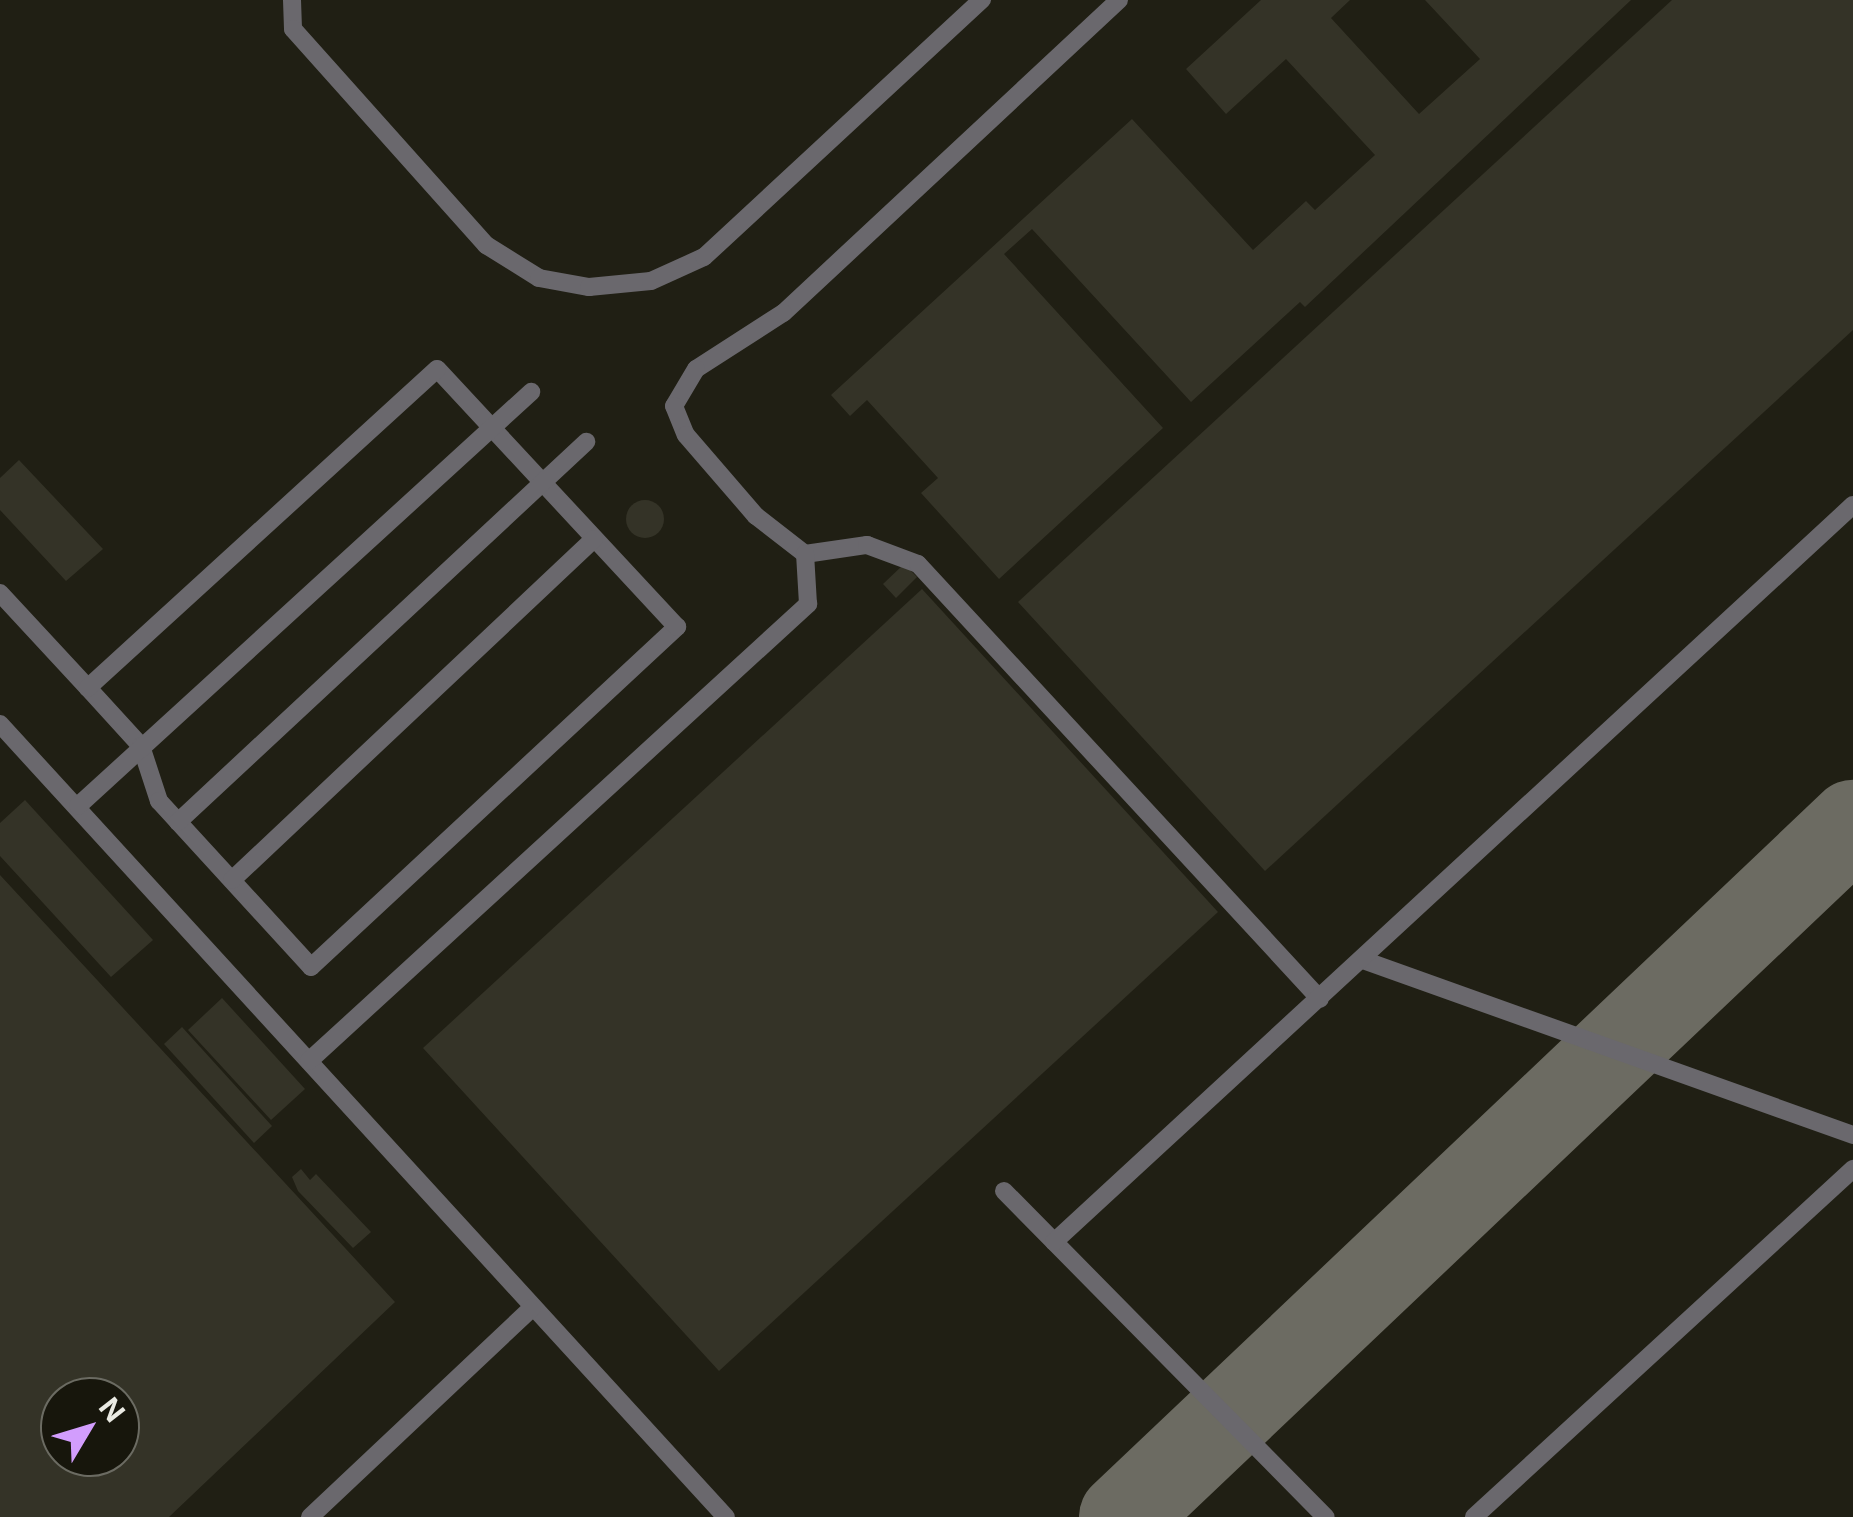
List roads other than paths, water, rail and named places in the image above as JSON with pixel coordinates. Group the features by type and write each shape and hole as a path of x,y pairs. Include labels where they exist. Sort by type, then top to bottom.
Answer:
{"lane":[{"path":"292,0 294,29 486,245 539,278 589,287 651,281 704,256 982,0"},
{"path":"1119,0 784,313 696,369 674,406 686,436 756,516 805,554 867,545 918,564 1320,999"},
{"path":"0,594 141,746 159,801 311,967 676,628 437,369 88,688"},
{"path":"78,806 531,392"},
{"path":"178,822 586,442"},
{"path":"1054,1242 1853,505"},
{"path":"232,880 594,539"},
{"path":"309,1062 808,604 805,554"},
{"path":"0,724 726,1517"},
{"path":"1364,960 1853,1134"},
{"path":"1474,1517 1853,1170"},
{"path":"1004,1190 1326,1517"},
{"path":"310,1517 532,1308"}]}
